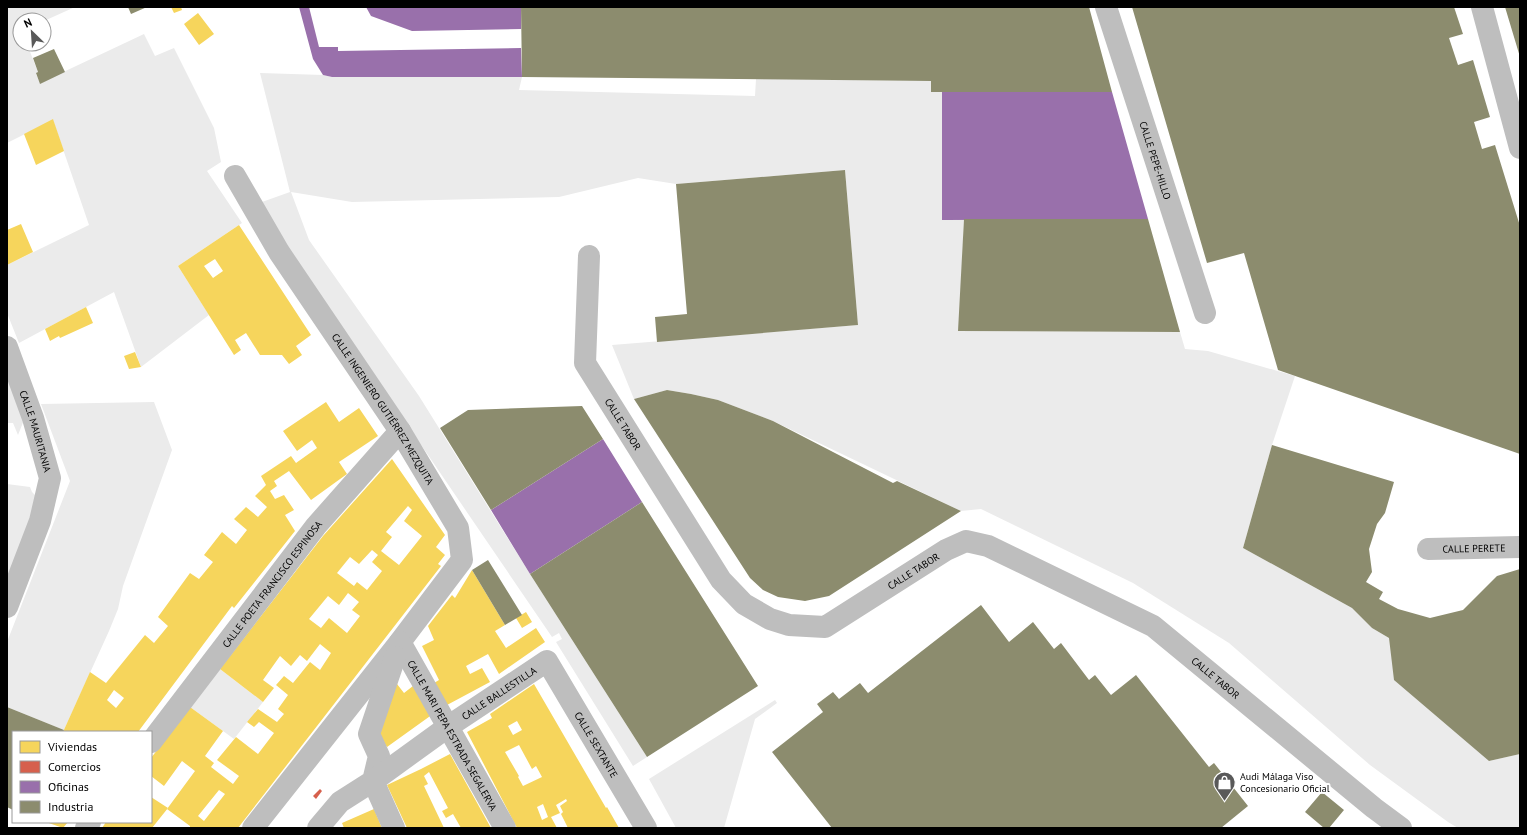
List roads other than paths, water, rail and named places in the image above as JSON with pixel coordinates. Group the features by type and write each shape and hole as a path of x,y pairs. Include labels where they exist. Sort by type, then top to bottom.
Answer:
{"street":[{"name":"CALLE PEPE-HILLO","path":"1106,7 1205,313"},
{"path":"1482,7 1520,148"},
{"name":"CALLE INGENIERO GUTIÉRREZ MEZQUITA","path":"235,176 279,252 400,431 458,528 462,560 400,642 253,828"},
{"name":"CALLE TABOR","path":"589,256 585,363 721,580 744,604 770,619 789,626 826,627 946,550 966,541 988,546 1153,626 1368,803 1401,828"},
{"name":"CALLE MAURITANIA","path":"7,347 33,418 50,478 40,521 7,607"},
{"name":"CALLE POETA FRANCISCO ESPINOSA","path":"152,741 316,526 400,431"},
{"name":"CALLE PERETE","path":"1428,549 1520,547"},
{"name":"CALLE INGENIERO GUTIÉRREZ MEZQUITA","path":"325,736 347,726 370,734 400,642"},
{"name":"CALLE MARI PEPA ESTRADA SEGALERVA","path":"400,642 449,726 505,828"},
{"name":"CALLE BALLESTILLA","path":"373,781 449,726 547,661"},
{"name":"CALLE SEXTANTE","path":"547,661 646,828"},
{"path":"370,734 379,756 373,781 394,828"},
{"path":"318,828 340,802 373,781"}],"place":[{"name":"Audi Málaga Viso Concesionario Oficial","path":"1225,802"}]}
